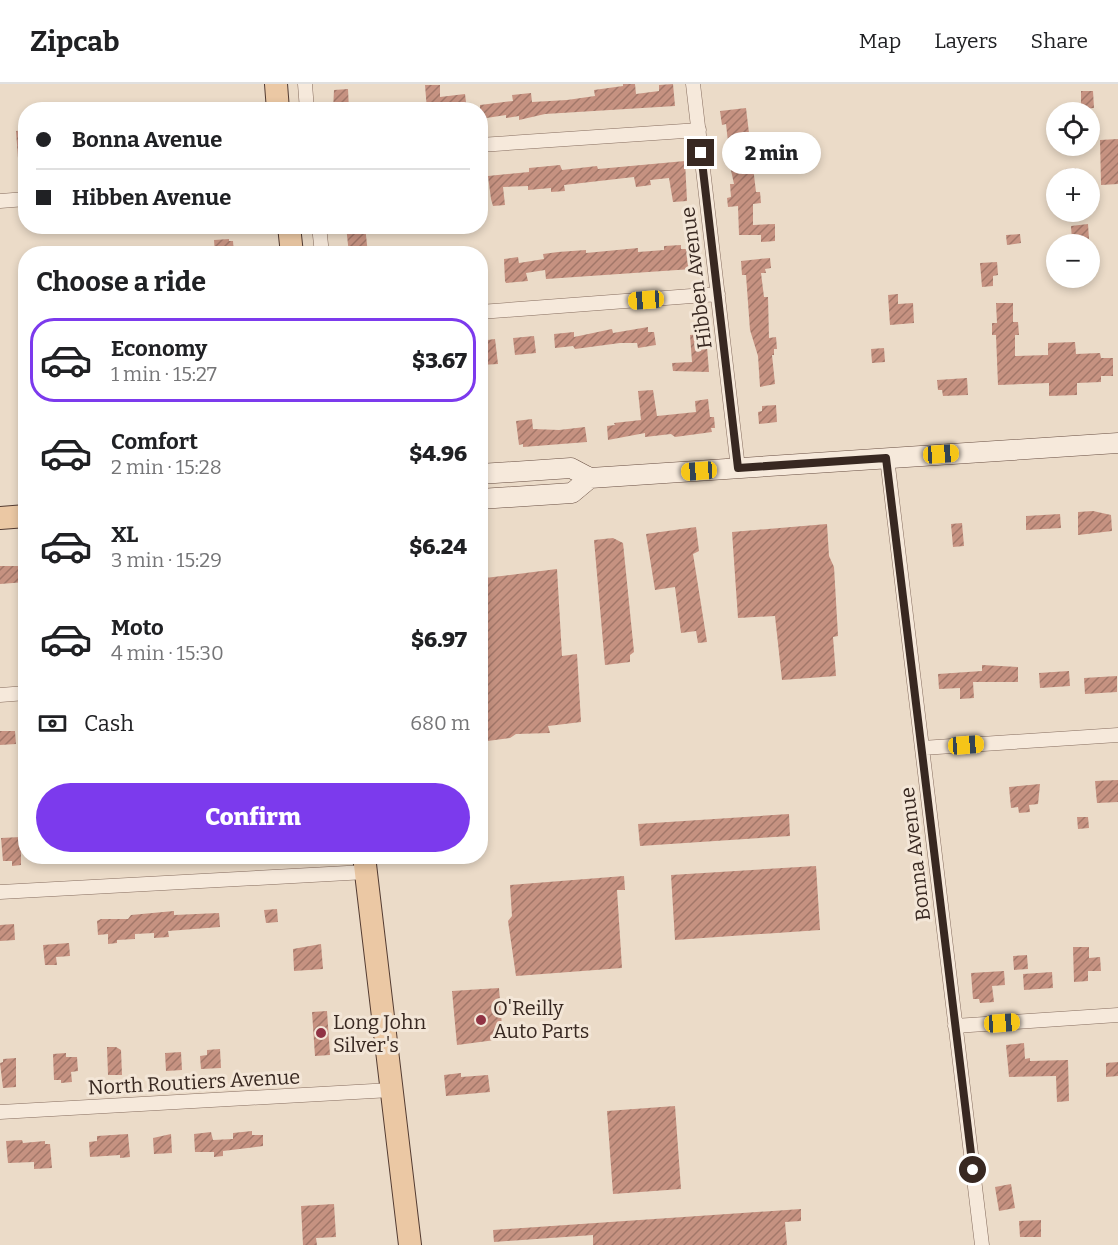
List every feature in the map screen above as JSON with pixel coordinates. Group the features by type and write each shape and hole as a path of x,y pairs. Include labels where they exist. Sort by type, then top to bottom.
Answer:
{"main road":[{"path":"276,84 277,102"},
{"path":"488,473 571,468 590,478 1118,442"},
{"path":"488,484 493,483 506,472"},
{"path":"488,498 572,493 590,478"},
{"path":"0,518 18,517"},
{"path":"365,864 410,1245"}],"street":[{"path":"305,84 306,102"},
{"name":"Hibben Avenue","path":"693,84 738,468"},
{"path":"488,144 699,130"},
{"path":"0,201 18,200"},
{"path":"488,311 718,294"},
{"name":"Bonna Avenue","path":"886,458 982,1245"},
{"path":"0,694 18,693"},
{"path":"922,748 1118,735"},
{"path":"0,892 365,864"},
{"path":"955,1026 1118,1015"},
{"name":"North Routiers Avenue","path":"0,1112 391,1090"}],"building":[{"path":"623,84 635,84 636,94 659,91 659,85 673,84 675,106 545,114 519,120 519,116 506,118 506,115 488,118 488,104 513,101 512,95 531,93 532,102 567,100 595,96 594,90 623,86"},
{"path":"425,85 440,85 440,97 465,94 466,102 426,102"},
{"path":"348,89 349,102 333,102 334,90"},
{"path":"1081,91 1093,91 1094,102 1081,102"},
{"path":"746,108 756,192 760,192 761,203 753,204 753,225 775,224 775,241 761,242 761,235 739,235 738,206 728,207 727,198 731,197 730,184 734,184 725,143 728,142 726,124 722,125 720,111"},
{"path":"16,131 18,131 18,158"},
{"path":"1118,139 1118,184 1101,185 1100,140"},
{"path":"685,161 687,201 673,202 669,178 650,180 651,185 636,187 634,177 564,185 565,191 551,192 551,188 528,190 528,186 503,187 505,205 493,206 491,199 488,176 529,172 529,168 560,165 562,170 597,166 598,169"},
{"path":"1088,224 1089,234 1072,234 1071,226"},
{"path":"347,234 366,234 367,246 348,246"},
{"path":"1020,234 1021,243 1007,245 1006,235"},
{"path":"229,239 233,241 233,246 214,246 214,240"},
{"path":"681,245 681,249 691,249 692,269 546,279 545,270 526,273 528,281 506,283 505,281 504,259 518,257 519,263 544,259 543,254 558,252 586,250 586,253 638,248 638,252 664,250 664,246"},
{"path":"770,258 771,268 765,269 766,273 761,273 764,297 768,297 769,338 776,337 777,349 774,349 774,355 772,355 775,384 760,387 758,356 750,330 746,275 742,275 741,261"},
{"path":"997,262 998,275 993,276 993,286 982,287 980,263"},
{"path":"898,294 898,304 913,303 914,323 890,325 888,295"},
{"path":"996,303 1013,303 1013,322 1018,322 1019,335 1015,335 1015,356 1048,355 1048,343 1075,342 1076,354 1100,353 1101,358 1113,358 1113,376 1101,376 1101,382 1077,383 1077,395 1049,396 1049,383 998,385 996,335 992,335 992,323 997,323"},
{"path":"648,327 648,332 654,332 656,345 638,348 637,343 620,343 575,349 573,346 555,348 554,334 574,332 574,337 612,329 613,333"},
{"path":"706,334 709,372 673,371 672,363 692,362 690,335"},
{"path":"534,336 536,353 515,355 513,338"},
{"path":"495,339 498,364 488,365 488,340"},
{"path":"884,348 885,362 872,363 871,349"},
{"path":"967,378 968,395 943,396 942,390 938,390 937,380"},
{"path":"653,390 657,416 696,412 695,401 708,399 710,417 714,417 715,428 711,428 712,432 675,437 671,434 645,437 645,433 608,440 607,426 641,420 638,391"},
{"path":"776,405 777,422 759,424 758,412 762,411 762,406"},
{"path":"532,419 533,429 559,430 585,427 587,442 523,447 523,444 519,445 516,421"},
{"path":"1093,511 1111,515 1112,531 1078,535 1078,512"},
{"path":"1060,514 1061,528 1026,530 1026,516"},
{"path":"962,523 964,546 953,547 951,524"},
{"path":"827,524 829,556 834,567 838,636 833,637 836,676 782,680 775,616 738,618 732,532"},
{"path":"696,527 699,551 693,554 707,642 698,643 696,631 681,633 675,587 655,590 646,534"},
{"path":"613,538 623,543 634,652 630,655 630,662 605,665 594,540"},
{"path":"0,566 18,566 18,583 0,584"},
{"path":"557,569 562,656 577,654 581,722 548,726 550,733 516,734 510,738 488,741 488,578"},
{"path":"982,665 1018,667 1018,682 973,682 974,698 960,699 960,688 939,689 938,674 982,671"},
{"path":"1069,671 1070,686 1040,688 1039,673"},
{"path":"1117,676 1117,692 1085,694 1084,678"},
{"path":"0,731 15,731 16,744 0,745"},
{"path":"1118,780 1118,802 1097,803 1095,781"},
{"path":"1040,784 1038,804 1029,805 1030,812 1019,813 1018,807 1011,808 1009,787"},
{"path":"789,814 790,836 640,846 638,824"},
{"path":"1077,817 1088,817 1089,828 1078,829"},
{"path":"18,837 18,864 21,865 12,866 12,861 3,861 1,838"},
{"path":"816,866 820,930 675,940 671,875"},
{"path":"624,876 625,890 617,890 622,968 516,976 508,921 512,916 510,885"},
{"path":"277,909 278,922 266,923 264,910"},
{"path":"174,911 174,915 219,913 220,927 168,931 169,937 154,938 154,933 135,934 135,939 117,940 117,943 108,944 108,934 98,935 97,921 101,919 128,919 131,915"},
{"path":"14,924 15,940 0,941 0,925"},
{"path":"69,943 70,956 56,957 57,965 45,965 43,945"},
{"path":"321,944 323,969 294,971 293,949"},
{"path":"1073,947 1089,947 1089,958 1100,957 1101,971 1088,971 1088,981 1074,982"},
{"path":"1027,955 1028,969 1014,970 1013,956"},
{"path":"1004,971 1005,985 992,986 994,1002 980,1003 979,999 973,999 971,973"},
{"path":"1052,972 1053,988 1024,990 1023,974"},
{"path":"499,988 503,1039 457,1045 452,991"},
{"name":"Long John Silver's","path":"327,1011 330,1055 315,1056 312,1012"},
{"path":"1024,1043 1025,1059 1030,1058 1030,1061 1068,1060 1069,1101 1057,1102 1056,1076 1009,1077 1006,1045"},
{"path":"107,1047 116,1047 121,1050 122,1075 108,1075"},
{"path":"220,1049 221,1068 201,1069 200,1056 207,1055 207,1050"},
{"path":"181,1052 182,1070 166,1071 165,1053"},
{"path":"66,1053 66,1057 77,1057 78,1071 71,1072 72,1082 61,1083 61,1080 54,1080 53,1054"},
{"path":"16,1058 16,1087 3,1088 0,1063 3,1059"},
{"path":"1118,1062 1118,1076 1106,1077 1106,1063"},
{"path":"461,1073 461,1077 488,1075 490,1092 446,1096 444,1075"},
{"path":"675,1106 681,1189 613,1194 607,1111"},
{"path":"252,1131 252,1135 263,1135 263,1146 223,1151 223,1156 214,1157 214,1152 195,1152 194,1134 211,1132 213,1140 233,1139 233,1133"},
{"path":"128,1134 130,1157 120,1158 120,1155 90,1157 89,1142 97,1141 97,1136"},
{"path":"171,1134 172,1153 154,1154 153,1138"},
{"path":"22,1140 23,1143 45,1141 45,1144 50,1144 52,1168 34,1169 34,1162 8,1163 6,1141"},
{"path":"1011,1184 1015,1208 999,1211 995,1187"},
{"path":"334,1204 336,1237 316,1238 317,1245 303,1245 301,1206"},
{"path":"801,1209 801,1221 785,1222 787,1245 593,1245 593,1235 494,1242 493,1230"},
{"path":"1041,1220 1041,1237 1020,1237 1019,1221"}],"place":[{"name":"O'Reilly Auto Parts","path":"481,1020"},
{"name":"Long John Silver's","path":"321,1033"}],"route":[{"path":"701,153 738,468 886,458 973,1170"}]}
